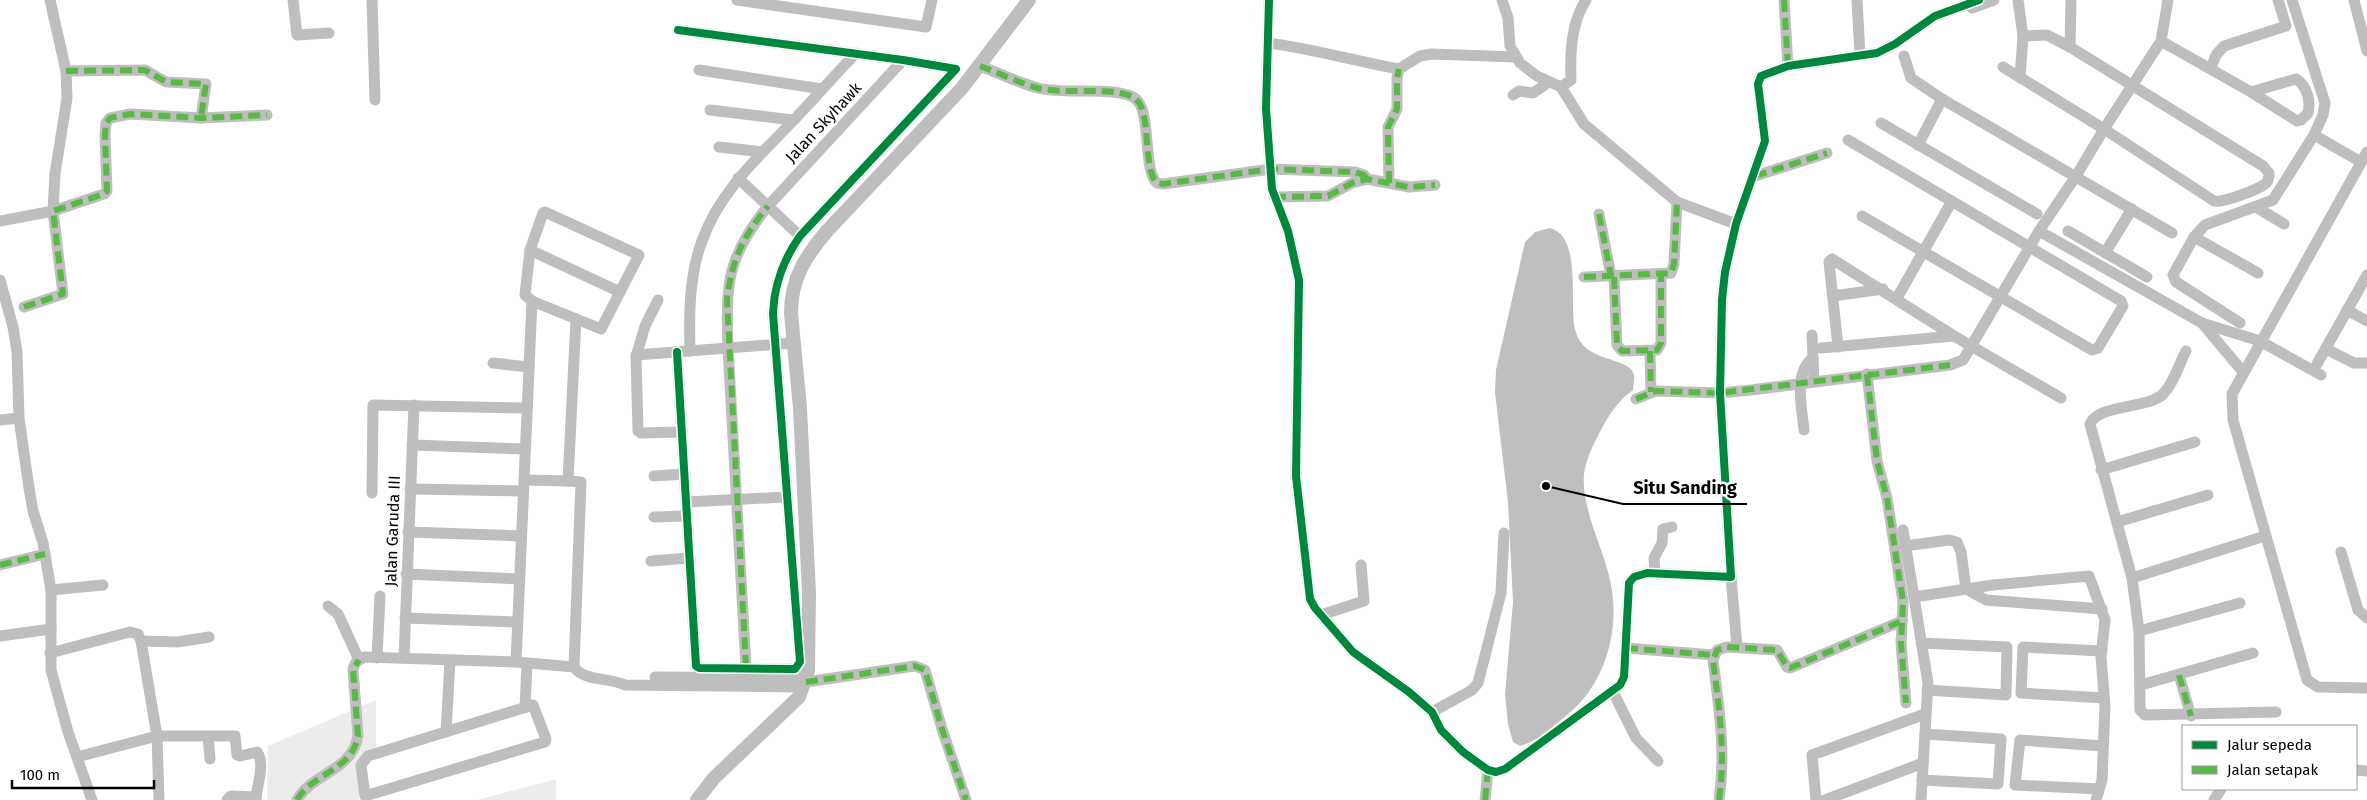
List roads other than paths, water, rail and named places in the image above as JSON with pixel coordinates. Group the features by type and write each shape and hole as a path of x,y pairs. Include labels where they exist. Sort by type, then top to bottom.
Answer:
{"street":[{"path":"24,307 61,295 64,291 53,211 55,174 67,98 66,71 50,0"},
{"path":"293,0 298,35 329,33"},
{"path":"372,0 375,100"},
{"path":"737,0 804,4 926,27 932,0"},
{"path":"697,800 714,778 799,697 805,682 810,654 809,593 800,408 794,343 792,293 795,278 808,254 827,231 977,70 1029,0"},
{"path":"1269,0 1266,109 1274,197 1288,231 1299,280 1296,476 1310,599 1321,615 1353,652 1432,712 1441,730 1462,752 1488,770 1496,772 1505,768 1613,692 1620,685 1624,677 1629,583 1638,575 1655,573 1731,577"},
{"path":"1502,0 1508,18 1510,46 1515,57 1526,68 1561,87 1584,124 1677,202 1736,224"},
{"path":"1561,87 1571,80 1570,63 1574,28 1579,10 1586,0"},
{"path":"1784,0 1788,66"},
{"path":"1857,0 1860,55"},
{"path":"1737,647 1720,393 1723,292 1736,224 1755,176 1765,141 1759,80 1764,74 1788,66 1884,50 1935,16 1979,0"},
{"path":"1966,11 1994,0"},
{"path":"2018,0 2023,36 2020,78"},
{"path":"2070,47 2071,0"},
{"path":"1636,399 1651,392 1720,393 1958,363 1963,360 2002,297 2039,231 2161,41 2168,0"},
{"path":"2211,68 2216,55 2224,46 2284,29 2287,23 2278,0"},
{"path":"2240,323 2174,280 2174,272 2194,237 2205,225 2273,200 2314,135 2323,115 2325,103 2292,0"},
{"path":"2354,0 2367,51"},
{"path":"678,30 856,53 956,69 977,70 1039,88 1074,92 1114,93 1134,98 1142,108 1147,128 1151,174 1157,183 1163,184 1271,168 1356,172 1364,174 1367,179"},
{"path":"2023,36 2046,35 2070,30"},
{"path":"2003,67 2104,129 2214,201 2224,201 2263,185 2268,180 2269,173 2264,166 2070,47 2046,35"},
{"path":"2161,41 2211,68 2296,121 2301,120 2308,113 2307,94 2301,82 2296,79 2251,92"},
{"path":"1268,44 1322,51 1347,60 1399,69 1420,56 1432,54 1515,57"},
{"path":"690,351 691,292 701,243 715,213 738,178 856,53"},
{"path":"1904,56 1911,78 1942,100 2172,233"},
{"name":"Jalan Skyhawk","path":"746,667 728,348 727,299 731,270 748,230 903,60"},
{"path":"678,352 696,666 699,668 795,668 800,662 773,314 776,285 785,258 800,236 956,69"},
{"path":"1389,183 1388,127 1397,109 1397,78 1399,69"},
{"path":"66,71 145,70 166,82 206,84 201,118"},
{"path":"699,70 822,89"},
{"path":"1513,95 1519,91 1533,93 1549,82"},
{"path":"1918,145 1942,100"},
{"path":"710,110 794,120"},
{"path":"0,221 53,211 104,194 107,191 105,135 106,124 110,118 130,114 201,118 267,115"},
{"path":"1881,124 2037,214"},
{"path":"2314,135 2361,162"},
{"path":"1848,140 2031,247 2123,304 2098,348 2092,350 1862,216"},
{"path":"720,147 763,152"},
{"path":"2367,152 2232,394 2232,410 2265,536 2307,680 2318,687 2367,688"},
{"path":"1755,176 1827,153"},
{"path":"738,178 800,236"},
{"path":"1274,197 1328,196 1352,183 1367,179 1409,187 1434,185"},
{"path":"1897,298 1952,201"},
{"path":"1584,277 1661,275 1671,273 1673,271 1677,202"},
{"path":"2256,207 2284,224"},
{"path":"2106,253 2132,209"},
{"path":"546,212 639,256 601,329 532,301 525,295 530,250 543,213 546,212"},
{"path":"1599,214 1613,276 1616,345 1622,351 1657,350 1661,343 1661,275"},
{"path":"2039,231 2202,323 2260,341 2319,369 2326,349 2367,275"},
{"path":"2068,231 2147,277"},
{"path":"2194,237 2258,273"},
{"path":"530,250 620,292"},
{"path":"1838,347 1829,262 1832,259 1883,289 1954,336 2061,398"},
{"path":"0,280 13,327 17,352 19,418 33,511 45,554 52,590 51,670 59,702 92,800"},
{"path":"1833,296 1883,289"},
{"path":"658,300 645,326 636,355 638,431 641,433 682,432"},
{"path":"524,708 522,662 517,622 532,301"},
{"path":"2348,310 2367,321"},
{"path":"568,481 576,319"},
{"path":"2202,323 2244,372"},
{"path":"1812,336 1814,381"},
{"path":"1821,348 1954,336"},
{"path":"636,355 794,343"},
{"path":"2326,349 2354,363 2367,363"},
{"path":"1650,351 1651,392"},
{"path":"2186,351 2164,393 2156,398 2100,414 2092,420 2090,432 2132,578 2139,631 2140,710 2142,714 2191,716 2276,712"},
{"path":"1804,430 1801,383 1803,367 1813,358"},
{"path":"492,363 529,367"},
{"path":"1867,374 1877,461 1887,498 1899,577 1902,621 1901,643 1906,703"},
{"path":"372,493 371,406 414,405 527,408"},
{"name":"Jalan Garuda III","path":"404,658 404,618 414,405"},
{"path":"0,420 19,418"},
{"path":"2101,470 2195,442"},
{"path":"412,445 525,449"},
{"path":"654,476 685,474"},
{"path":"410,489 523,485 568,481 581,482 574,667"},
{"path":"2117,522 2208,495"},
{"path":"687,502 786,497"},
{"path":"654,517 688,516"},
{"path":"1655,573 1654,558 1662,543 1663,529 1672,527"},
{"path":"1903,530 1928,690 1921,800"},
{"path":"408,532 521,536"},
{"path":"1432,712 1472,690 1478,683 1501,593 1504,533"},
{"path":"2132,578 2265,536"},
{"path":"1905,546 1949,540 1957,542 1961,552 1966,590"},
{"path":"2341,552 2358,610 2367,618"},
{"path":"0,565 45,554"},
{"path":"652,561 690,558"},
{"path":"1321,615 1364,601 1361,565"},
{"path":"406,574 519,579"},
{"path":"1914,597 2089,576 2105,620 2102,652 2104,698 2103,746 2102,780 2098,795 2015,786 2020,740 2103,746"},
{"path":"52,590 103,585"},
{"path":"1966,590 1986,600 2102,609"},
{"path":"378,658 380,596"},
{"path":"2139,631 2240,603"},
{"path":"328,606 338,614 359,660"},
{"path":"404,618 517,622"},
{"path":"1626,648 1714,655 1721,648 1737,647 1777,650 1787,667 1790,668 1902,621"},
{"path":"0,636 51,629"},
{"path":"50,653 130,632 138,634 142,641 157,736 159,800"},
{"path":"142,641 178,642 210,637"},
{"path":"1921,643 2007,647 2006,695 1928,690"},
{"path":"2102,652 2023,647 2021,693 2104,698"},
{"path":"2141,685 2253,654"},
{"path":"1714,655 1723,741 1723,773 1719,800"},
{"path":"359,660 404,658 522,662 574,667 583,675 608,679 626,685 805,682 915,666 922,667 926,670 942,729 966,800"},
{"path":"297,800 309,787 344,762 356,744 358,736 353,669 359,660"},
{"path":"446,732 450,661"},
{"path":"2179,675 2191,716"},
{"path":"1613,692 1636,738 1658,761"},
{"path":"533,705 546,738 545,742 365,796 361,779 361,765 364,759 446,732 533,705"},
{"path":"1816,800 1812,755 1926,714"},
{"path":"1922,780 1998,784 2001,739 1925,734"},
{"path":"77,757 157,736 235,736 237,755 257,752 260,770 256,798 231,796 227,800"},
{"path":"208,736 210,759"},
{"path":"1825,800 1923,763"},
{"path":"1485,800 1488,770"}],"place":[{"name":"Situ Sanding","path":"1546,486"}]}
